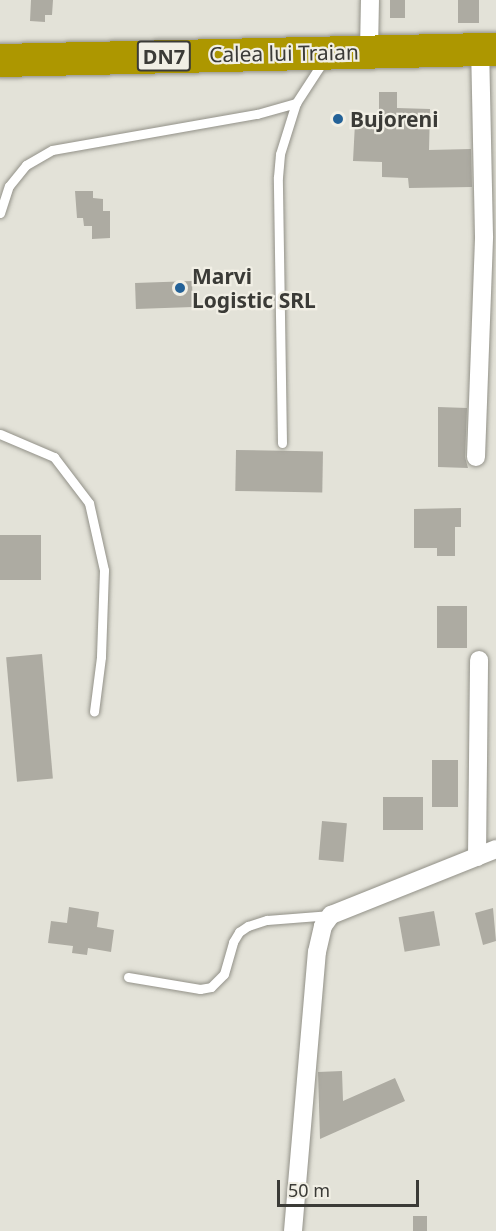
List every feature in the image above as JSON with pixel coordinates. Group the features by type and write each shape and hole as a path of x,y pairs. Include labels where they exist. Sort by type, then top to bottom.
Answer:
{"highway":[{"name":"Calea lui Traian","path":"0,60 488,49"}],"street":[{"path":"369,51 370,0"},
{"path":"476,457 488,49"},
{"path":"477,857 478,660"},
{"path":"293,1231 317,952 323,926 331,915 496,849"}],"lane":[{"path":"282,443 278,177 283,142 296,104 328,52"},
{"path":"0,213 9,186 26,165 52,150 257,114 296,104"},
{"path":"0,434 54,456 89,503 104,570 101,657 94,712"},
{"path":"128,977 200,989 210,987 224,974 233,942 239,932 248,926 267,920 331,915"}],"building":[{"path":"31,0 53,0 52,15 45,15 45,22 30,21"},
{"path":"390,0 405,0 405,18 390,18"},
{"path":"458,0 479,0 479,23 458,23"},
{"path":"379,92 397,92 397,108 430,109 429,150 471,149 472,187 409,188 408,178 382,177 382,162 353,161 355,123 379,124"},
{"path":"75,191 93,191 93,198 103,199 103,211 110,211 110,238 92,239 92,226 84,226 83,218 77,218"},
{"path":"192,281 193,307 136,309 135,283"},
{"path":"438,407 467,408 465,457 468,468 438,467"},
{"path":"236,450 323,452 322,493 235,491"},
{"path":"461,508 461,527 455,527 455,556 437,556 437,548 414,548 414,509"},
{"path":"0,535 41,535 41,580 0,580"},
{"path":"437,606 467,606 467,648 437,648"},
{"path":"42,654 53,779 17,782 6,657"},
{"path":"432,760 458,760 458,807 432,807"},
{"path":"383,797 423,797 423,830 383,830"},
{"path":"322,821 347,823 344,862 319,860"},
{"path":"69,907 99,912 97,927 114,930 111,952 88,948 87,955 72,953 73,946 48,943 51,921 67,923"},
{"path":"493,908 496,941 483,945 475,913"},
{"path":"434,911 440,945 405,952 399,917"},
{"path":"342,1071 343,1101 395,1078 405,1101 320,1139 318,1072"},
{"path":"413,1216 427,1216 427,1231 413,1231"}],"place":[{"name":"Bujoreni","path":"338,119"},
{"name":"Marvi Logistic SRL","path":"180,288"}]}
